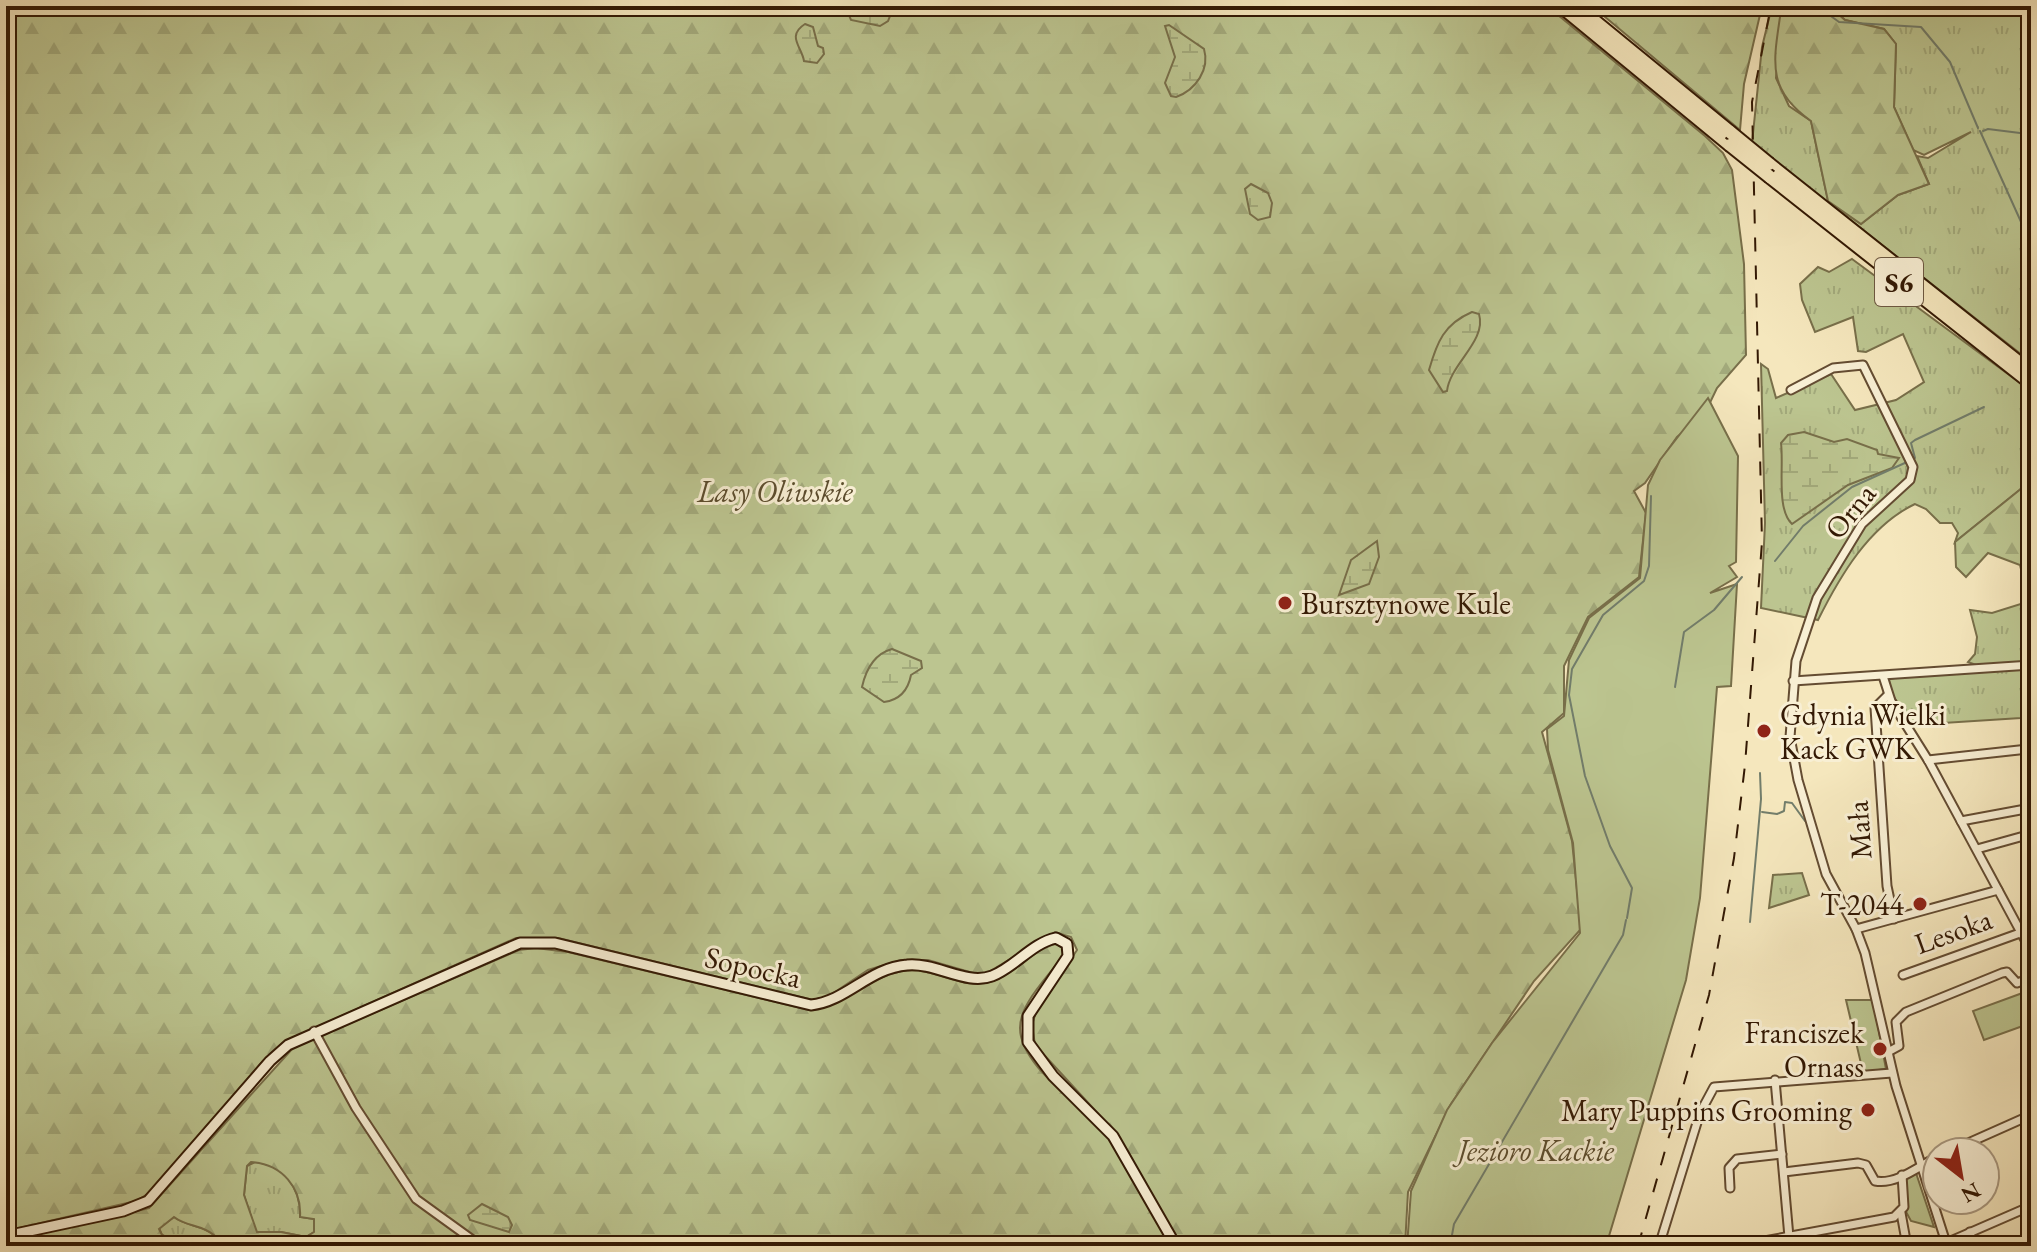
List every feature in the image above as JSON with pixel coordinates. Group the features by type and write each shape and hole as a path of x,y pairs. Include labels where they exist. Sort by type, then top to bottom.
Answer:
{"highway":[{"name":"S6","path":"1561,6 1730,138"},
{"name":"S6","path":"1576,6 1769,171 2031,383"},
{"name":"S6","path":"1769,171 2031,372"}],"main road":[{"name":"Sopocka","path":"6,1236 109,1214 148,1201 278,1053 314,1031 527,941 559,944 811,1005 834,1000 872,974 899,966 937,967 973,979 984,979 1003,971 1046,941 1061,939 1069,948 1068,956 1031,1010 1026,1028 1028,1042 1053,1076 1113,1136 1176,1246"}],"street":[{"name":"Orna","path":"1791,390 1833,368 1863,365 1904,444 1913,472 1907,482 1853,536 1817,598 1800,641 1793,681"},
{"path":"1784,1172 1858,1163 1866,1165 1878,1181 1921,1167 1892,1073 1856,929 1826,874 1798,780 1790,737 1793,681 2031,665"},
{"path":"1883,676 1888,695 1928,760 2031,951"},
{"name":"Mała","path":"1888,695 1875,708 1887,886 1894,919"},
{"path":"2031,717 2026,725 2031,780"},
{"path":"1928,760 2028,749"},
{"path":"1961,821 2031,808"},
{"path":"1977,849 2031,834"},
{"path":"1856,929 1998,890"},
{"name":"Lesoka","path":"1903,975 2020,933"},
{"path":"1888,1052 1899,1046 1896,1022 1906,1012 2002,973 2009,974 2017,983 2031,978"},
{"path":"314,1031 356,1108 416,1199 481,1246"},
{"path":"1659,1246 1700,1113 1714,1087 1892,1073"},
{"path":"1775,1080 1789,1237"},
{"path":"1984,1136 2031,1115"},
{"path":"1730,1188 1729,1168 1737,1159 1782,1154"},
{"path":"1902,1175 1905,1201 1901,1213 1907,1246"},
{"path":"1938,1216 1947,1244 2031,1206"},
{"path":"1737,1246 1888,1219 1901,1213"},
{"path":"1970,1232 1973,1246"}],"green space":[{"name":"Lasy Oliwskie","path":"6,6 1547,6 1705,136 1723,153 1732,170 1744,264 1746,355 1717,388 1704,415 1677,437 1645,483 1634,491 1646,513 1639,577 1588,617 1564,666 1564,713 1542,732 1572,841 1581,929 1534,981 1451,1104 1408,1192 1405,1246 1181,1246 1117,1134 1035,1045 1032,1025 1036,1012 1077,950 1071,937 1055,932 987,973 973,973 928,960 901,960 868,970 829,996 813,1000 558,938 516,938 285,1041 263,1061 151,1192 136,1201 6,1231"},
{"path":"845,6 894,6 888,21 880,26 851,20"},
{"path":"1592,6 1762,6 1744,84 1740,130"},
{"path":"1772,6 1780,9 1790,6 1781,10 1776,78 1789,106 1811,121 1828,201 1861,224 1898,195 1929,184 1917,156 1928,158 1971,132 1924,155 1913,150 1894,107 1896,44 1884,29 1845,20 1829,6 2031,6 2031,362 1752,143 1762,47"},
{"path":"1790,6 1829,6 1845,20 1884,29 1896,44 1894,107 1929,184 1898,195 1861,224 1828,201 1811,121 1796,109 1779,85 1775,59 1778,28 1781,10"},
{"path":"805,24 813,27 818,46 823,48 824,54 817,63 804,61 797,42 799,28"},
{"path":"1169,25 1204,49 1205,57 1200,78 1190,89 1176,97 1171,96 1165,83 1175,57 1165,26"},
{"path":"1251,184 1268,193 1272,203 1270,217 1258,220 1250,214 1245,189"},
{"path":"1852,259 2031,391 2031,469 2027,484 1955,542 1958,533 1952,523 1940,523 1926,509 1915,504 1899,513 1858,554 1818,620 1761,608 1765,523 1761,364 1768,369 1776,398 1831,374 1855,410 1896,400 1924,382 1903,334 1866,352 1858,351 1853,317 1815,332 1802,300 1800,284 1818,267 1829,272"},
{"path":"1472,312 1479,314 1478,334 1454,371 1447,391 1443,392 1429,370 1435,351 1448,328"},
{"name":"Jezioro Kackie","path":"1708,398 1738,456 1736,562 1729,566 1737,577 1710,593 1737,584 1731,686 1717,687 1700,898 1686,980 1606,1246 1407,1246 1411,1191 1447,1110 1492,1043 1580,933 1573,843 1548,750 1547,729 1564,716 1569,660 1589,618 1640,578 1648,485 1660,460"},
{"path":"1804,432 1834,442 1847,439 1877,450 1878,454 1899,458 1892,468 1848,485 1792,524 1782,498 1781,443 1788,435"},
{"path":"2031,469 2031,594 2026,590 2020,565 1988,553 1966,577 1956,567 1955,542 2027,484"},
{"path":"1377,541 1379,557 1369,584 1339,595 1351,560"},
{"path":"2026,590 2031,594 2031,662 1976,665 1968,662 1975,654 1977,637 1970,610 1992,613 2024,603"},
{"path":"892,649 921,661 922,668 911,675 902,694 884,702 862,687 872,663"},
{"path":"2031,667 2031,713 2021,718 1912,725 1890,691 1889,679 1906,676"},
{"path":"1802,873 1809,895 1769,908 1773,875"},
{"path":"1056,944 1064,949 1063,955 1025,1009 1020,1028 1023,1043 1041,1071 1097,1124 1116,1147 1170,1246 209,1246 214,1235 174,1217 159,1229 162,1235 174,1241 178,1239 185,1246 6,1246 9,1241 149,1208 293,1048 519,950 536,948 568,952 809,1010 822,1008 878,979 903,971 915,970 982,984 1009,973","holes":["251,1162 262,1164 288,1179 298,1196 300,1217 314,1219 314,1232 306,1237 281,1232 257,1232 244,1195 247,1166"]},
{"path":"2028,991 2031,1023 1984,1040 1973,1011"},
{"path":"1846,1000 1873,1000 1886,1069 1863,1072"},
{"path":"255,1162 275,1168 289,1180 298,1197 300,1217 314,1219 314,1232 306,1237 281,1232 256,1232 244,1195 247,1166"},
{"path":"1916,1173 1921,1188 1921,1216 1930,1216 1934,1227 1911,1221 1905,1210 1905,1177"},
{"path":"482,1204 508,1217 512,1225 509,1232 470,1220 468,1215"},
{"path":"174,1217 214,1235 211,1245 185,1246 178,1239 175,1241 162,1235 159,1228"}],"waterway":[{"path":"1817,6 1839,22 1921,27 1950,62 1978,128"},
{"path":"2030,127 2031,106"},
{"path":"1980,131 2031,244"},
{"path":"1983,131 2028,134 2029,131"},
{"path":"1915,458 1911,443 1915,440 1984,407"},
{"path":"1775,561 1803,526 1852,487 1907,462"},
{"path":"1627,918 1632,888 1610,846 1585,776 1569,695 1572,669 1603,615 1644,581 1649,566 1651,496"},
{"path":"1675,687 1684,632 1714,610 1742,577"},
{"path":"1750,922 1761,799 1760,773"},
{"path":"1762,812 1777,814 1784,811 1785,802 1792,803 1805,821"},
{"path":"1450,1246 1454,1224 1623,935 1626,920"}],"railway":[{"path":"1638,1246 1709,995 1734,858 1745,765 1762,542 1752,102 1771,6"}],"place":[{"name":"Bursztynowe Kule","path":"1285,603"},
{"name":"Gdynia Wielki Kack GWK","path":"1764,731"},
{"name":"T-2044","path":"1920,904"},
{"name":"Franciszek Ornass","path":"1880,1049"},
{"name":"Mary Puppins Grooming","path":"1868,1110"}]}
